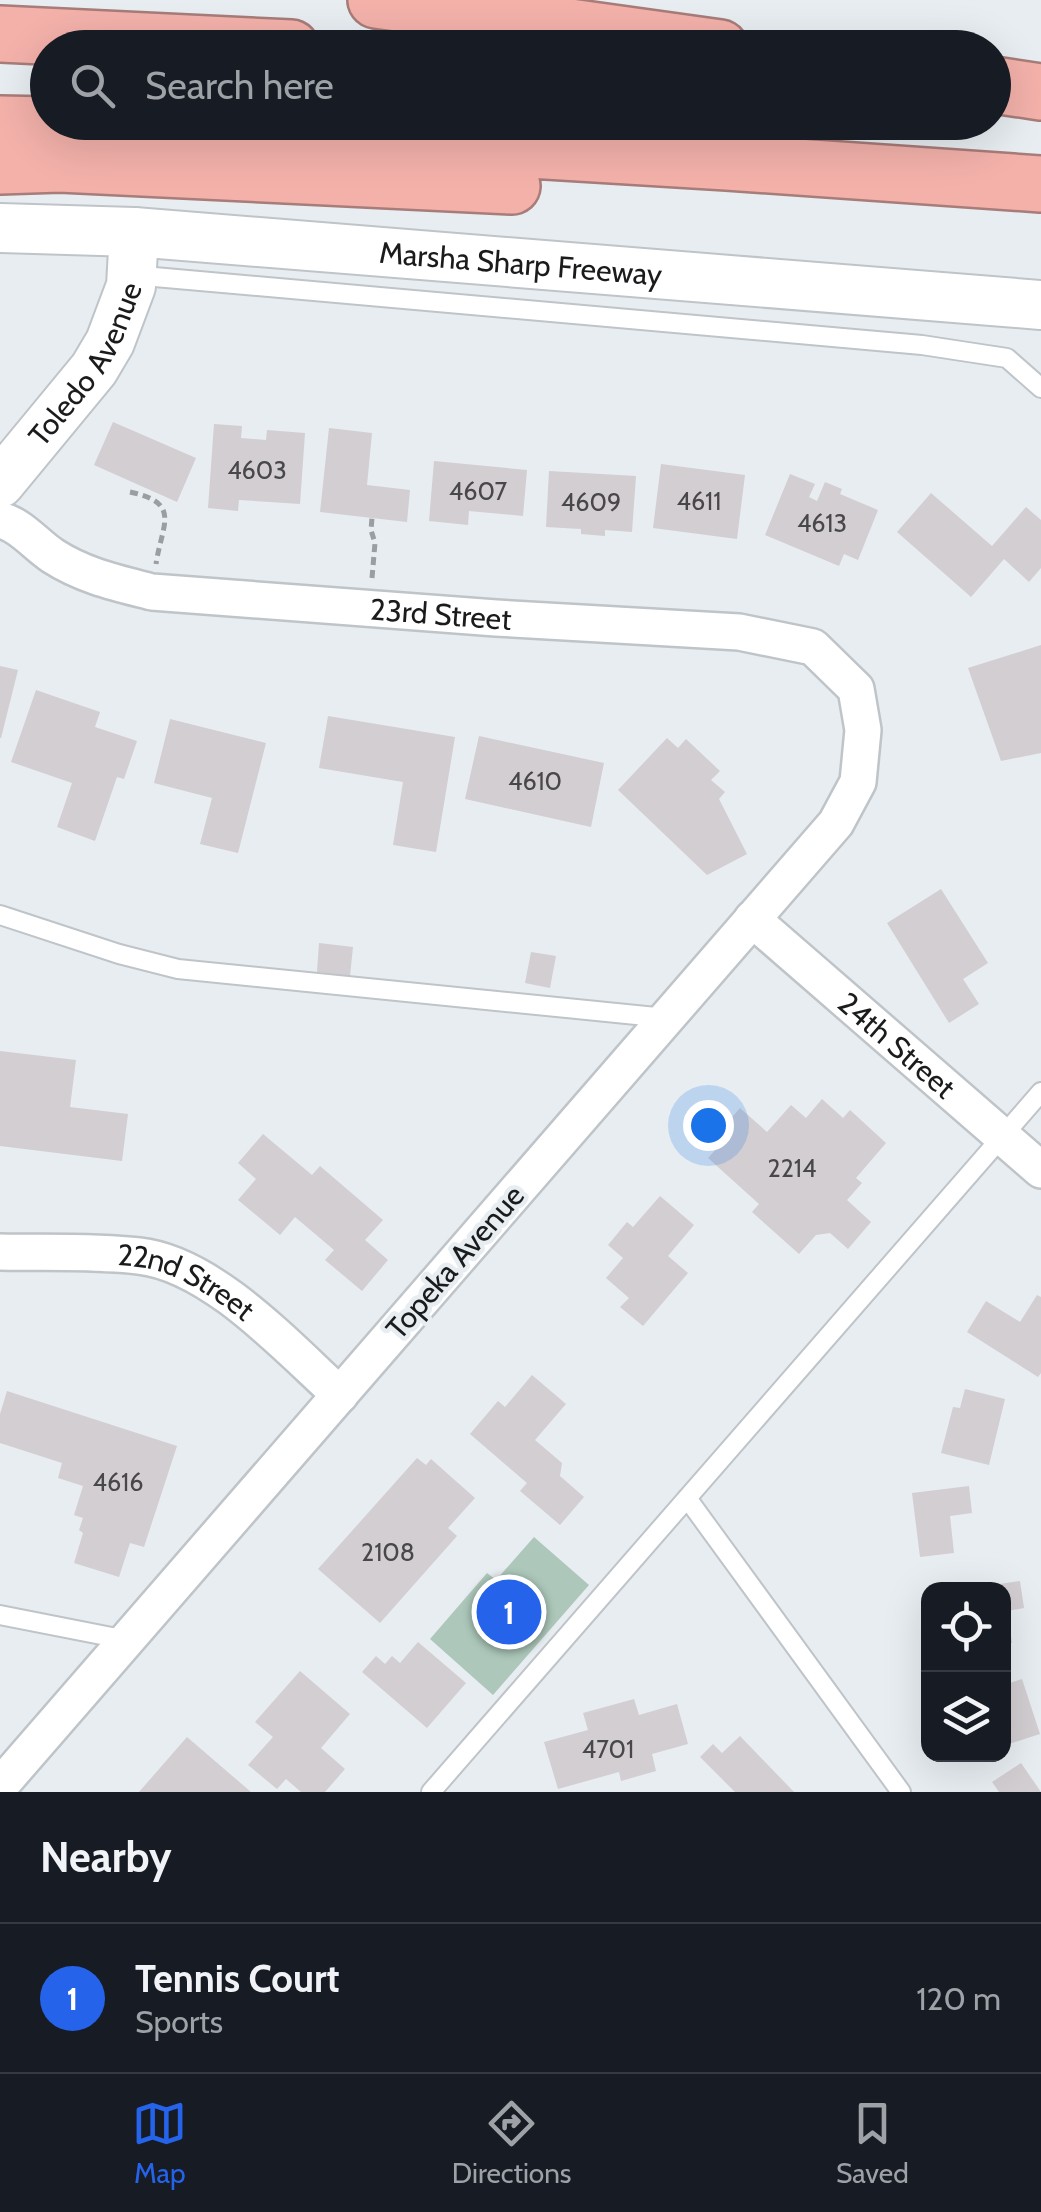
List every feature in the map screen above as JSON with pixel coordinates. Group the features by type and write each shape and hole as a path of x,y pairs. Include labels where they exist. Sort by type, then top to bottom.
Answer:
{"highway":[{"path":"376,0 591,30"},
{"path":"0,34 30,35"},
{"path":"1011,91 1041,94"},
{"path":"0,124 30,125"},
{"path":"366,140 1041,184"},
{"path":"0,166 80,165 559,189 728,162"}],"main road":[{"name":"Marsha Sharp Freeway","path":"0,228 133,253 1041,305"},
{"name":"Toledo Avenue","path":"0,483 94,369 110,342 131,286 133,253"}],"street":[{"name":"23rd Street","path":"0,520 11,523 54,556 98,579 155,567 478,616 739,632 813,648 856,689 861,716"},
{"name":"Topeka Avenue","path":"0,1786 836,823 858,782 864,730 861,716"},
{"name":"24th Street","path":"752,919 1041,1170"},
{"name":"22nd Street","path":"0,1252 142,1256 190,1271 239,1304 340,1395"}],"lane":[{"path":"133,253 922,345 1007,358 1041,388"},
{"path":"0,915 178,969 667,1018"},
{"path":"430,1792 1041,1092"},
{"path":"686,1498 901,1792"},
{"path":"0,1614 127,1640"}],"path":[{"path":"130,492 159,501 164,512 155,567"},
{"path":"372,518 376,543 372,578 386,579"}],"green space":[{"path":"534,1537 589,1585 493,1695 430,1639 487,1573 496,1580"}],"building":[{"path":"113,422 196,458 177,502 94,465"},
{"path":"214,424 242,426 241,438 266,440 267,430 305,433 300,504 239,500 238,511 208,508"},
{"path":"329,428 372,433 367,485 410,490 407,522 320,512"},
{"path":"434,461 527,470 523,516 469,511 468,525 429,521"},
{"path":"661,464 745,475 737,539 653,528"},
{"path":"549,471 636,476 632,532 605,530 605,536 581,534 581,529 546,527"},
{"path":"790,474 815,484 809,497 817,501 825,482 842,489 840,494 878,510 858,560 844,554 839,566 765,535"},
{"path":"931,493 992,546 1026,507 1041,520 1041,568 1029,582 1004,559 971,597 897,532"},
{"path":"1041,645 1041,753 1001,761 968,668"},
{"path":"0,666 18,670 1,738 0,738"},
{"path":"36,690 100,712 95,727 137,741 124,779 117,777 95,841 57,827 72,783 11,762"},
{"path":"328,716 455,737 436,852 393,845 403,782 319,768"},
{"path":"170,719 266,743 238,853 200,844 212,798 154,783"},
{"path":"479,736 604,763 591,827 465,799"},
{"path":"667,738 678,748 686,739 720,771 711,780 725,792 719,799 747,854 707,875 618,790"},
{"path":"941,889 988,963 963,979 979,1004 949,1023 887,923"},
{"path":"319,943 353,947 350,976 317,972"},
{"path":"531,952 556,956 550,988 525,983"},
{"path":"0,1051 76,1060 70,1107 128,1114 122,1161 0,1146"},
{"path":"822,1099 843,1118 850,1110 886,1143 856,1178 862,1183 847,1200 871,1222 848,1249 830,1233 816,1235 799,1254 752,1212 759,1204 708,1158 718,1147 711,1141 740,1108 767,1132 791,1105 806,1118"},
{"path":"263,1134 312,1175 320,1166 383,1220 365,1240 388,1260 362,1291 325,1260 334,1250 295,1217 280,1235 238,1200 256,1179 238,1163"},
{"path":"660,1196 694,1225 668,1256 688,1273 643,1326 620,1307 629,1298 606,1278 623,1258 608,1245 627,1222 633,1227"},
{"path":"1037,1295 1041,1297 1038,1377 967,1332 986,1301 1020,1322"},
{"path":"532,1375 566,1404 535,1440 562,1463 560,1476 584,1497 560,1525 520,1491 527,1483 470,1434 498,1401 505,1407"},
{"path":"965,1389 1005,1399 989,1465 941,1453 953,1407 960,1408"},
{"path":"7,1391 177,1446 144,1547 130,1543 119,1577 74,1563 83,1518 74,1515 83,1486 58,1478 62,1463 0,1443 0,1414"},
{"path":"417,1458 426,1465 431,1459 475,1498 448,1528 457,1536 380,1623 318,1569"},
{"path":"969,1486 972,1513 950,1516 954,1553 920,1557 912,1493"},
{"path":"1020,1581 1024,1608 1011,1610 1011,1582"},
{"path":"418,1642 466,1683 427,1728 362,1672 376,1656 385,1664 392,1656 400,1663"},
{"path":"300,1671 350,1714 321,1748 345,1769 325,1792 301,1792 286,1779 277,1789 248,1765 273,1737 255,1722"},
{"path":"1022,1679 1040,1734 1011,1743 1011,1683"},
{"path":"634,1699 639,1715 677,1704 688,1744 652,1754 656,1771 621,1781 619,1772 558,1789 544,1742 588,1730 583,1713"},
{"path":"740,1736 794,1792 735,1792 700,1757 713,1744 722,1753"},
{"path":"187,1737 251,1792 139,1792"},
{"path":"1021,1763 1041,1792 999,1792 992,1782"}],"place":[{"name":"Tennis Court","path":"509,1612"}]}
